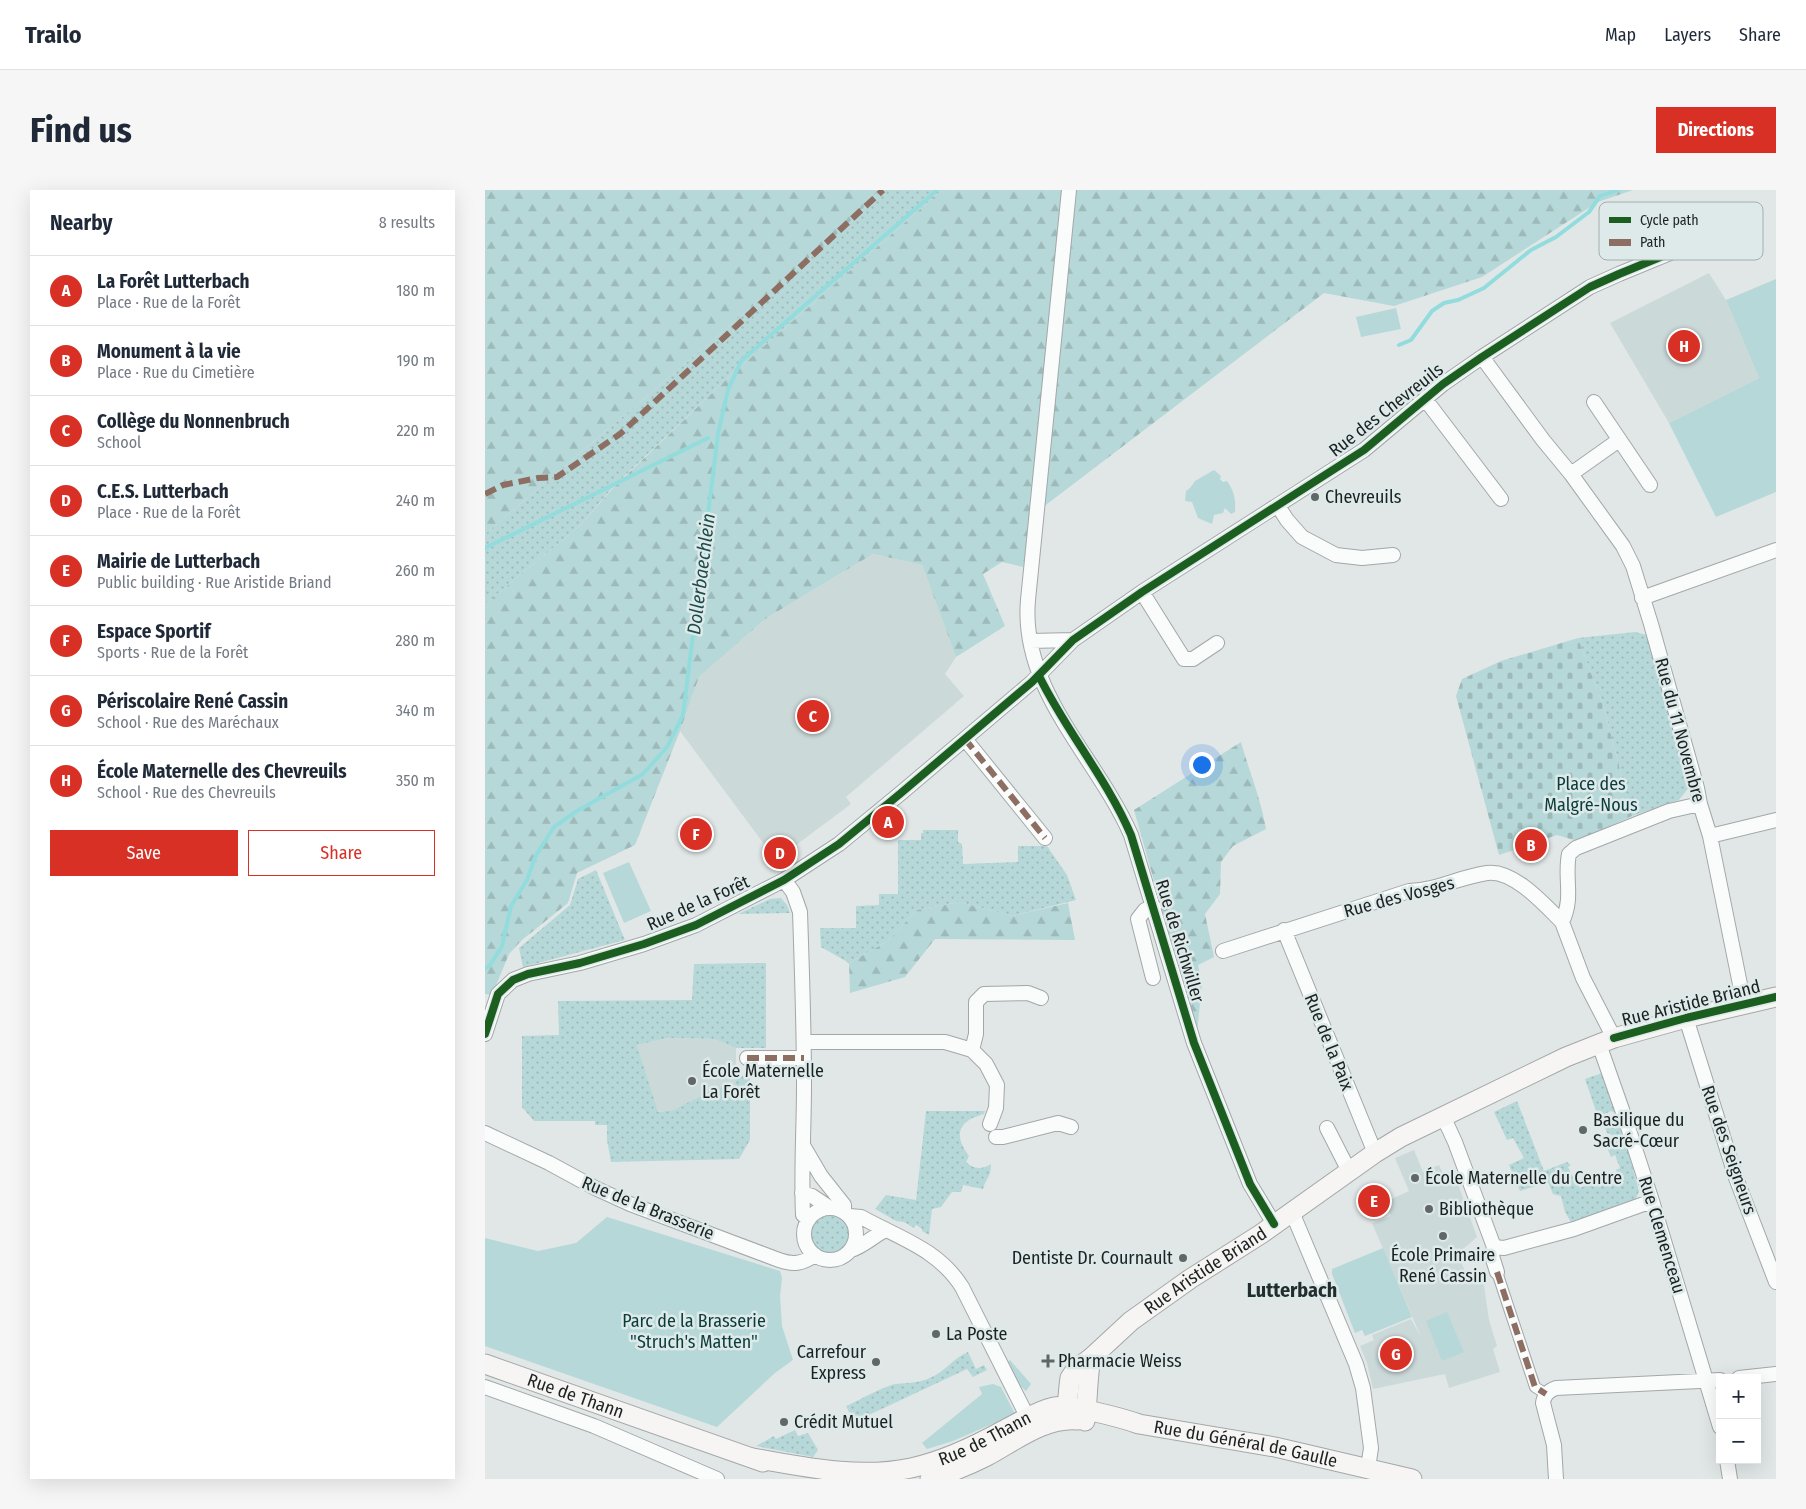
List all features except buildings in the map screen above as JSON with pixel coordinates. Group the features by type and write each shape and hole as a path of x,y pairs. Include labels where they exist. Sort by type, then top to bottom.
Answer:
{"main road":[{"name":"Rue Aristide Briand","path":"1066,1413 1071,1378 1076,1369 1091,1358 1131,1321 1401,1137 1565,1057 1607,1041 1686,1018 1776,997"},
{"path":"1086,1416 1091,1358"},
{"name":"Rue de Thann","path":"485,1364 786,1470 856,1476 894,1471 937,1460 1031,1424"},
{"name":"Rue de Thann","path":"930,1479 949,1473 981,1458 1053,1407 1066,1413"},
{"name":"Rue du Général de Gaulle","path":"1066,1413 1124,1419 1139,1424 1275,1447 1368,1468 1401,1478"},
{"name":"Rue de Thann","path":"753,1458 814,1473"}],"street":[{"name":"Rue de Richwiller","path":"1069,190 1028,600 1027,625 1030,641 1039,676 1051,699 1121,813 1135,848 1154,907 1194,1043 1250,1184 1274,1224"},
{"name":"Rue des Chevreuils","path":"1039,676 1073,640 1142,592 1365,450 1425,399 1482,358 1590,288 1653,260"},
{"name":"Rue du 11 Novembre","path":"1482,358 1543,440 1571,474 1623,546 1633,566 1710,836 1744,1004"},
{"path":"1425,399 1501,499"},
{"path":"1594,402 1650,485"},
{"path":"1571,474 1619,440"},
{"path":"1278,506 1302,537 1337,554 1362,558 1393,555"},
{"path":"1643,598 1776,550"},
{"path":"1142,592 1184,659 1193,659 1217,643"},
{"path":"1030,641 1073,640"},
{"name":"Rue de la Forêt","path":"485,1034 498,994 513,980 529,974 580,963 644,944 687,928 784,880 839,844 1039,676"},
{"path":"965,739 1045,838"},
{"path":"1562,922 1567,913 1569,894 1569,854 1576,848 1669,811 1700,804"},
{"path":"1710,836 1776,820"},
{"name":"Rue des Vosges","path":"1223,951 1409,891 1425,890 1489,873 1500,874 1525,886 1562,922"},
{"path":"784,880 793,892 800,912 804,1042 802,1193 803,1215 809,1219"},
{"name":"Rue de Richwiller","path":"1153,978 1138,919 1145,910 1154,907"},
{"name":"Rue Clemenceau","path":"1562,922 1607,1041 1626,1121 1713,1381 1719,1419"},
{"name":"Rue de la Paix","path":"1284,930 1375,1153"},
{"path":"972,1050 976,1034 976,1002 983,994 1028,993 1041,998"},
{"name":"Rue des Seigneurs","path":"1686,1018 1736,1178 1776,1282"},
{"path":"804,1042 945,1042 972,1050 986,1064 997,1086 996,1108 990,1124"},
{"path":"747,1058 804,1058"},
{"path":"1443,1116 1455,1142 1494,1247 1492,1256 1535,1387 1546,1394"},
{"path":"996,1137 1003,1137 1058,1123 1071,1127"},
{"path":"1327,1128 1349,1171"},
{"name":"Rue de la Brasserie","path":"485,1133 613,1196 779,1260 791,1264 805,1262 815,1255"},
{"path":"804,1147 821,1176 844,1205 841,1212"},
{"path":"802,1193 812,1196 841,1212 856,1229 855,1244 851,1250"},
{"path":"1494,1247 1504,1248 1574,1229 1652,1201"},
{"path":"886,1230 838,1259 822,1258 815,1255 809,1249 804,1234 809,1219 822,1209 861,1217 928,1251 951,1273 962,1287 1031,1424"},
{"path":"1292,1212 1357,1364 1364,1394 1371,1448 1368,1468"},
{"path":"1761,1376 1776,1374"},
{"path":"1556,1479 1554,1445 1543,1403 1546,1394 1556,1388 1713,1381"},
{"name":"Rue de Thann","path":"485,1387 595,1426 717,1479"},
{"path":"1728,1464 1730,1479"}],"shaded area":[{"path":"1709,273 1726,300 1759,378 1669,423 1610,323"},
{"path":"873,554 922,565 956,657 945,674 964,696 846,797 851,804 776,860 680,731 699,677 765,619"},
{"name":"École Maternelle La Forêt","path":"668,1038 714,1039 736,1048 736,1089 718,1087 673,1110 657,1112 637,1045"},
{"path":"1414,1150 1423,1172 1439,1165 1443,1174 1453,1170 1477,1237 1463,1249 1466,1256 1460,1259 1467,1276 1478,1274 1484,1285 1489,1320 1497,1346 1493,1349 1500,1372 1449,1388 1445,1374 1373,1389 1367,1363 1360,1346 1374,1340 1372,1335 1411,1319 1421,1337 1372,1223 1391,1216 1385,1202 1409,1191 1395,1158"}],"green space":[{"path":"485,190 879,190 843,229 485,534"},
{"path":"879,190 942,190 730,376 613,487 581,525 485,604 485,534 843,229"},
{"path":"942,190 1633,190 1598,202 1482,277 1394,306 1324,293 1034,514 1023,567 1002,562 983,574 1005,626 956,657 922,565 873,554 765,619 699,677 635,845 577,873 568,903 522,940 509,954 492,995 485,994 485,604 581,525 613,488 730,376"},
{"path":"1776,279 1776,492 1716,517 1669,423 1759,378 1726,300"},
{"path":"1396,308 1401,329 1361,337 1356,317"},
{"path":"1214,470 1221,476 1220,479 1223,482 1227,481 1233,492 1235,512 1231,514 1225,508 1223,513 1214,515 1212,524 1198,518 1192,502 1185,501 1186,491 1195,481"},
{"path":"1635,632 1647,635 1690,786 1679,800 1632,816 1604,708 1578,638"},
{"name":"Place des Malgré-Nous","path":"1578,638 1604,708 1632,816 1577,841 1557,835 1499,855 1456,696 1462,679 1501,661"},
{"path":"1241,742 1266,829 1233,846 1221,862 1220,894 1205,914 1214,957 1198,965 1202,984 1197,1033 1134,810"},
{"path":"923,830 958,830 958,842 962,844 963,864 1018,862 1018,846 1047,846 1067,875 1076,900 1012,916 959,902 917,910 888,941 849,963 821,947 820,928 856,928 856,906 879,905 879,894 898,894 898,840 921,840"},
{"path":"629,862 651,911 624,923 603,873"},
{"path":"596,870 625,940 523,967 519,948 570,905 578,879"},
{"path":"781,898 787,905 790,913 738,914 770,899"},
{"path":"959,902 1012,916 1068,903 1075,940 935,939 905,977 850,993 849,963 888,941 917,910"},
{"path":"766,963 766,1048 736,1048 714,1039 668,1038 637,1045 658,1112 673,1110 718,1087 735,1089 736,1075 750,1076 750,1140 739,1159 611,1162 607,1140 607,1125 595,1125 595,1121 534,1121 522,1107 522,1036 559,1035 558,1001 692,1000 694,964"},
{"path":"1602,1073 1615,1113 1611,1111 1598,1117 1585,1079"},
{"path":"1517,1101 1544,1171 1567,1162 1571,1165 1568,1167 1580,1188 1590,1184 1590,1178 1596,1183 1603,1182 1606,1172 1612,1172 1613,1174 1620,1168 1615,1155 1611,1157 1608,1150 1613,1147 1610,1140 1612,1135 1607,1133 1605,1128 1616,1124 1617,1121 1627,1147 1639,1191 1635,1201 1572,1224 1565,1212 1561,1196 1553,1194 1548,1182 1520,1191 1509,1165 1524,1158 1513,1138 1507,1140 1494,1112"},
{"path":"926,1111 985,1111 984,1114 972,1118 964,1124 961,1128 960,1137 963,1147 969,1156 966,1162 978,1168 991,1164 983,1189 963,1185 961,1192 952,1192 941,1207 932,1209 929,1235 916,1225 914,1228 904,1222 896,1221 875,1209 886,1195 916,1200"},
{"path":"831,1214 845,1220 851,1234 845,1248 831,1254 817,1248 811,1234 817,1220"},
{"name":"Parc de la Brasserie \"Struch's Matten\"","path":"607,1217 780,1271 782,1278 780,1296 782,1326 793,1360 775,1373 717,1427 485,1346 485,1238 538,1251 576,1243"},
{"path":"1383,1248 1412,1317 1365,1336 1362,1330 1355,1333 1332,1274 1332,1269"},
{"path":"1447,1312 1464,1352 1442,1361 1426,1321"},
{"path":"968,1352 976,1369 984,1365 987,1370 973,1377 967,1369 854,1422 846,1406 891,1385 929,1379"},
{"path":"1010,1360 1031,1384 1026,1391 1015,1381 1005,1364"},
{"path":"993,1384 1001,1387 1015,1414 953,1441 927,1449 922,1443 982,1394 979,1387"},
{"path":"795,1430 798,1436 808,1433 818,1450 813,1457 756,1446 774,1436 776,1439"}],"waterway":[{"name":"Dollerbaechlein","path":"485,969 490,965 502,946 511,906 527,880 535,857 554,827 577,811 643,774 667,747 683,715 718,434 728,390 741,361 937,190"},
{"path":"1399,345 1411,340 1432,311 1444,303 1458,300 1484,288 1531,250 1556,237 1589,212 1600,196 1618,190"},
{"path":"485,548 708,438"}],"marked path":[{"path":"485,494 503,485 538,478 557,477 620,434 883,190"},
{"path":"965,739 1045,838"},
{"path":"747,1058 804,1058"},
{"path":"1497,1272 1535,1387 1546,1394"}],"cycle path":[{"path":"485,1034 498,994 513,980 528,974 580,963 644,944 696,925 784,880 839,844 1032,682 1073,640 1142,592 1364,450 1443,384 1482,357 1590,287 1653,260"},
{"path":"1039,676 1061,716 1110,794 1131,835 1194,1043 1250,1184 1274,1224"},
{"path":"1614,1038 1686,1018 1776,997"}],"place":[{"name":"École Maternelle des Chevreuils","path":"1684,346"},
{"name":"Chevreuils","path":"1315,497"},
{"name":"Collège du Nonnenbruch","path":"813,716"},
{"name":"La Forêt Lutterbach","path":"888,822"},
{"name":"Espace Sportif","path":"696,834"},
{"name":"Monument à la vie","path":"1531,845"},
{"name":"C.E.S. Lutterbach","path":"780,853"},
{"name":"École Maternelle La Forêt","path":"692,1081"},
{"name":"Basilique du Sacré-Cœur","path":"1583,1130"},
{"name":"École Maternelle du Centre","path":"1415,1178"},
{"name":"Mairie de Lutterbach","path":"1374,1201"},
{"name":"Bibliothèque","path":"1429,1209"},
{"name":"École Primaire René Cassin","path":"1443,1236"},
{"name":"Dentiste Dr. Cournault","path":"1183,1258"},
{"name":"La Poste","path":"936,1334"},
{"name":"Périscolaire René Cassin","path":"1396,1354"},
{"name":"Pharmacie Weiss","path":"1048,1361"},
{"name":"Carrefour Express","path":"876,1362"},
{"name":"Crédit Mutuel","path":"784,1422"}],"district":[{"name":"Lutterbach","path":"1292,1290"}]}
